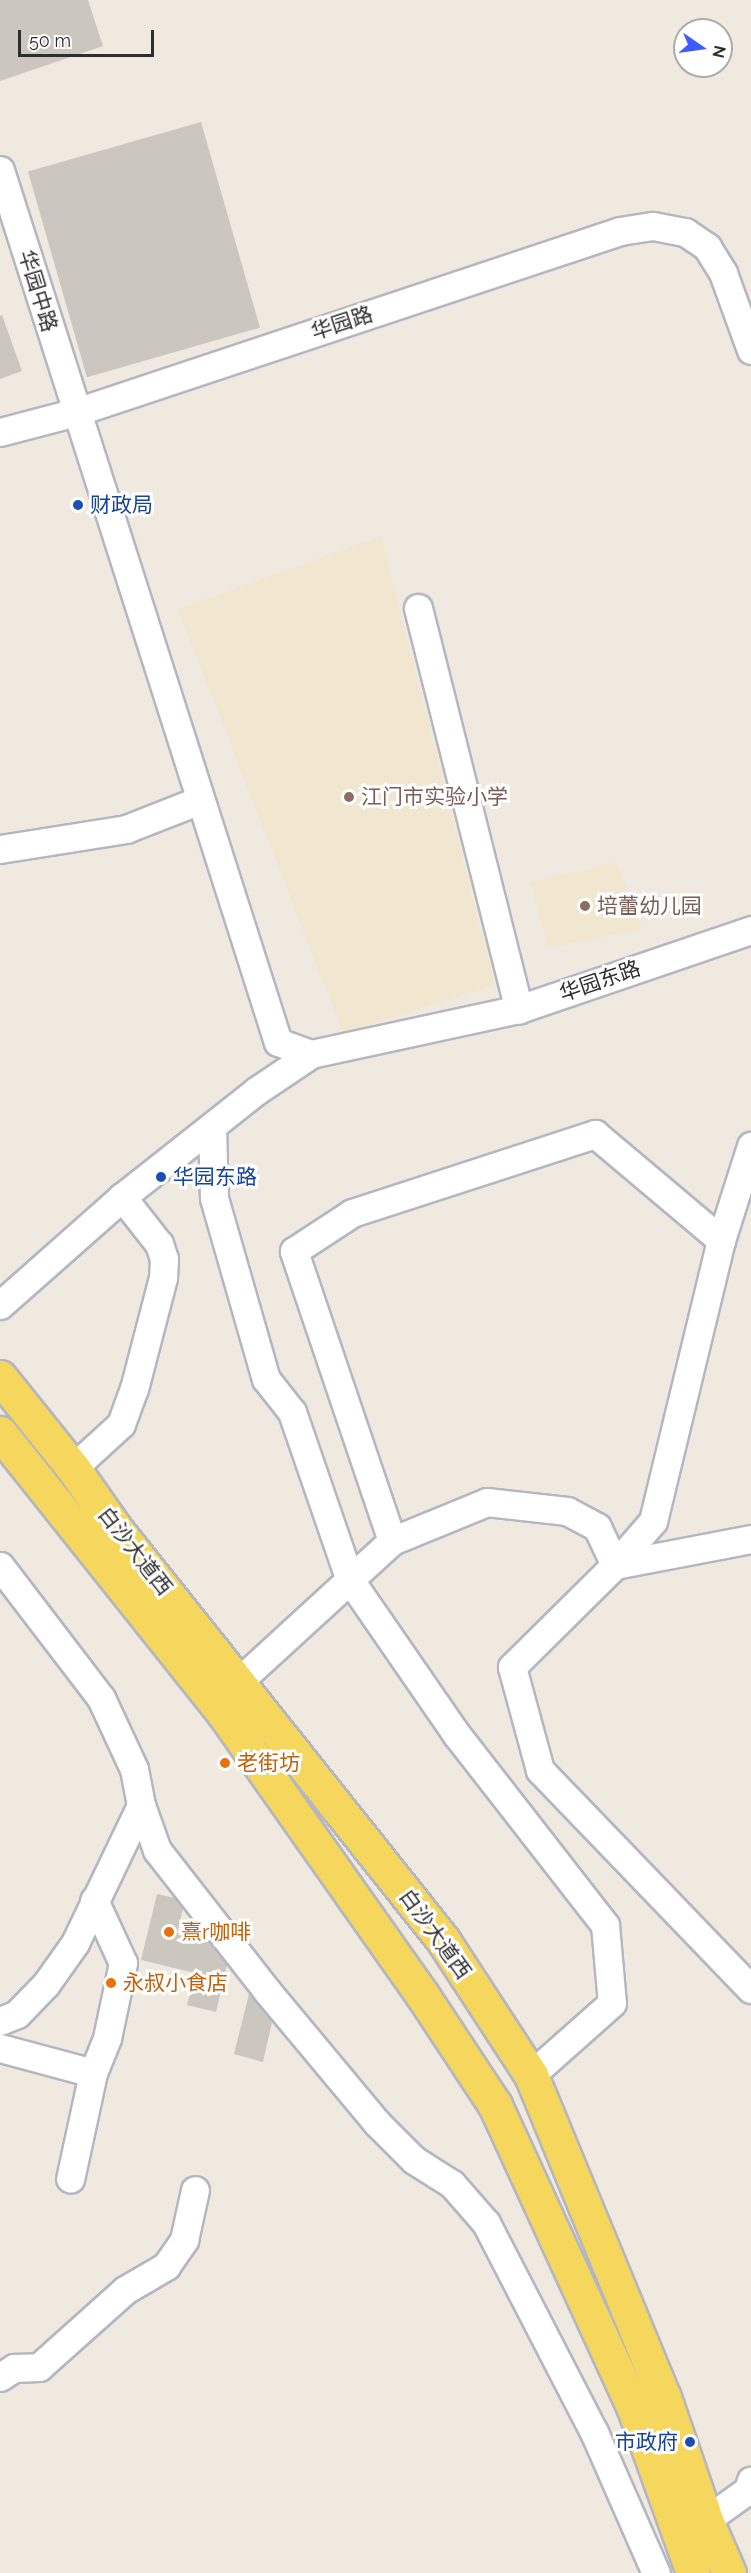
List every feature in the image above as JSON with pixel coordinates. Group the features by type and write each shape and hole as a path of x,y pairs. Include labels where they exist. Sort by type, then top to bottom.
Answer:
{"main road":[{"name":"白沙大道西","path":"0,1377 73,1468 115,1528 443,1940 531,2075 663,2397 706,2520 729,2573"},
{"name":"白沙大道西","path":"0,1433 222,1712 423,1996 495,2105 633,2406 693,2573"}],"street":[{"name":"华园中路","path":"0,170 278,1041 311,1054"},
{"name":"华园路","path":"0,432 76,412 620,231 653,226 685,232 707,247 723,273 751,350"},
{"path":"418,608 519,1009"},
{"path":"0,849 126,829 200,801"},
{"name":"华园东路","path":"0,1305 122,1197 255,1091 311,1054 519,1009 751,930"},
{"path":"212,1127 214,1198 266,1379 292,1412 350,1580 457,1735 605,1925 612,2003 531,2075"},
{"path":"392,1541 294,1251 352,1213 595,1134 722,1240"},
{"path":"751,1146 722,1240 653,1521 615,1565 512,1667 540,1770 751,1989"},
{"path":"73,1468 121,1424 134,1389 164,1278 164,1259 159,1244 122,1197"},
{"path":"238,1682 392,1541 487,1502 567,1511 597,1527 615,1565"},
{"path":"615,1565 751,1539"},
{"path":"0,1566 101,1698 134,1769 141,1805 157,1850 267,1991 377,2123 414,2160 452,2184 486,2223 594,2432 657,2573"},
{"path":"0,2021 17,2014 46,1984 75,1943 141,1805"},
{"path":"70,2179 93,2073 107,2038 123,1964 94,1900"},
{"path":"0,2048 93,2073"},
{"path":"0,2377 14,2368 39,2367 125,2290 166,2265 184,2240 195,2190"},
{"path":"706,2520 748,2490 751,2480"}],"shaded area":[{"name":"江门市实验小学","path":"381,536 495,985 343,1033 178,609"},
{"name":"培蕾幼儿园","path":"617,862 642,929 548,948 530,882"}],"building":[{"path":"0,0 88,0 103,46 0,81"},
{"path":"201,122 260,328 87,377 28,172"},
{"path":"2,315 22,371 0,379 0,316"},
{"path":"157,1894 175,1898 183,1909 177,1933 207,1940 227,1965 216,2012 187,2005 195,1973 141,1960"},
{"path":"249,1994 272,2022 263,2062 234,2054"}],"place":[{"name":"财政局","path":"78,505"},
{"name":"江门市实验小学","path":"349,797"},
{"name":"培蕾幼儿园","path":"585,906"},
{"name":"华园东路","path":"161,1177"},
{"name":"老街坊","path":"225,1763"},
{"name":"熹r咖啡","path":"169,1932"},
{"name":"永叔小食店","path":"111,1983"},
{"name":"市政府","path":"690,2442"}]}
